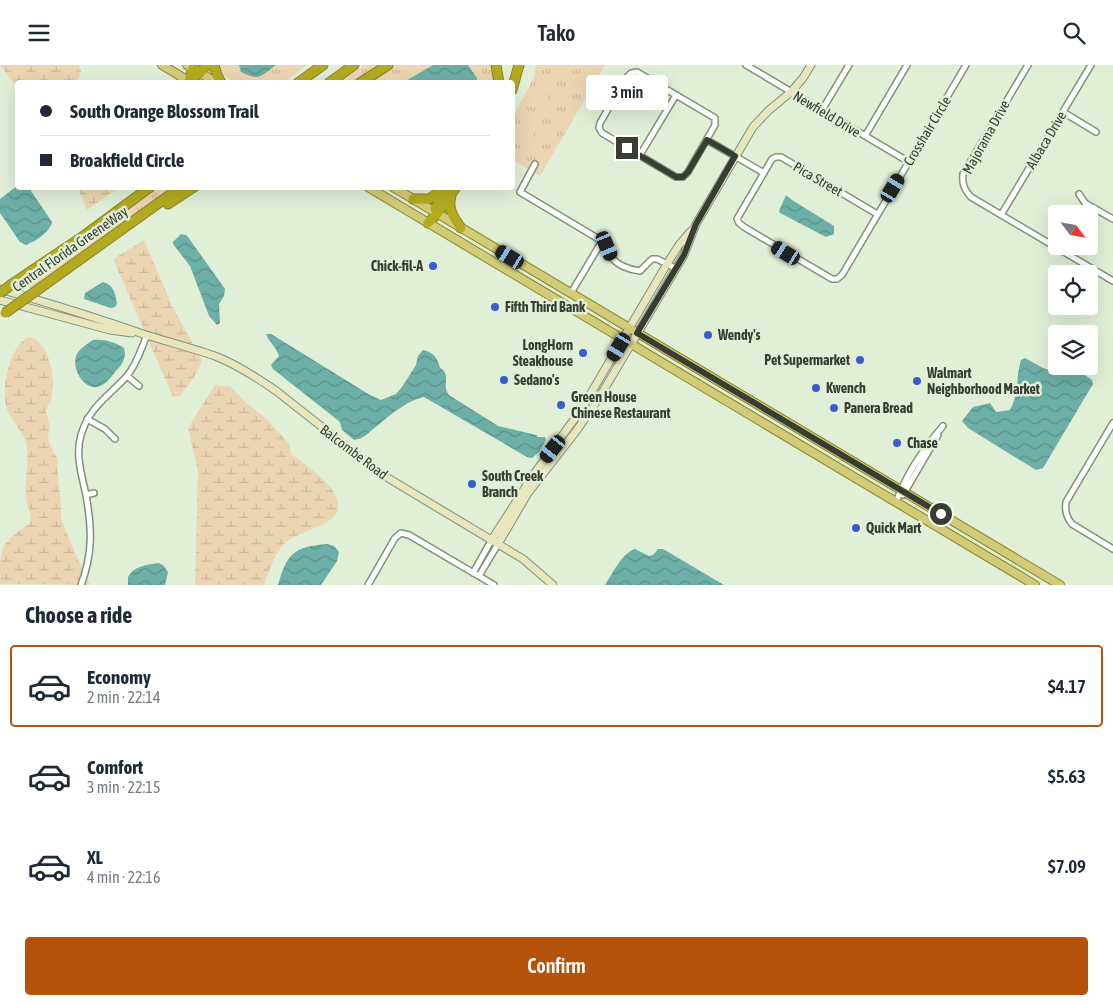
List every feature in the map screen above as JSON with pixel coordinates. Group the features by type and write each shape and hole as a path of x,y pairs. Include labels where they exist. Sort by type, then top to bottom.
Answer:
{"highway":[{"path":"193,68 207,65"},
{"path":"214,65 220,80"},
{"path":"300,80 318,65"},
{"path":"302,80 324,65"},
{"path":"333,80 354,65"},
{"path":"365,80 388,65"},
{"path":"496,65 498,80"},
{"path":"515,80 519,65"},
{"name":"Central Florida GreeneWay","path":"0,291 85,235 146,190"},
{"name":"Central Florida GreeneWay","path":"2,314 177,190"},
{"path":"95,249 189,190"},
{"path":"413,199 430,199 448,190"},
{"path":"428,223 449,190"},
{"path":"450,190 451,211 461,228"}],"main road":[{"path":"162,65 187,80"},
{"path":"193,68 211,80"},
{"path":"373,190 1035,585"},
{"path":"398,190 1060,585"},
{"path":"528,283 539,280 550,281"},
{"path":"774,429 786,427 800,430"},
{"path":"1026,580 1037,577 1052,580"}],"street":[{"name":"Newfield Drive","path":"746,65 908,162"},
{"path":"633,331 684,255 696,224 753,127 768,111 791,92 811,65"},
{"path":"822,111 849,65"},
{"path":"865,136 907,65"},
{"name":"Crosshair Circle","path":"764,173 739,214 737,219 739,223 832,279 837,279 842,275 966,65"},
{"name":"Majorama Drive","path":"1028,65 963,174 962,183 964,190 971,197 1113,281"},
{"name":"Albaca Drive","path":"1001,215 1091,65"},
{"path":"637,72 676,95 715,118 715,125 707,140 683,177 676,177 602,133 599,128 626,78 631,73 637,72"},
{"path":"640,155 676,95"},
{"path":"1063,112 1096,131"},
{"path":"707,140 764,173"},
{"name":"Pica Street","path":"764,173 772,159 781,157 878,214"},
{"path":"535,164 520,192 602,241 607,246 612,257 629,269 640,271 652,259 657,259 675,269"},
{"path":"1079,194 1085,203 1113,219"},
{"path":"473,573 528,493 588,414 667,264 696,224"},
{"path":"571,293 602,241"},
{"name":"Balcombe Road","path":"0,291 88,315 216,357 256,377 382,475 523,559 553,585"},
{"name":"Balcombe Road","path":"0,301 110,330 148,335"},
{"path":"80,585 88,567 91,523 79,466 79,445 87,419 101,400 127,376 148,335"},
{"path":"479,576 495,542 534,474 581,410 627,342"},
{"path":"127,376 139,386"},
{"path":"581,410 588,414"},
{"path":"87,419 105,429 115,439"},
{"path":"1113,423 1066,502 1065,511 1072,524 1113,549"},
{"path":"896,502 903,491 943,426 930,441 903,491"},
{"path":"1107,434 1113,437"},
{"path":"86,495 94,493"},
{"path":"368,585 395,538 402,533 409,535 494,585"}],"green space":[{"path":"0,65 79,65 81,72 78,80 15,80 15,85"},
{"path":"218,65 239,65 241,72 261,76 276,65 307,65 286,80 231,80 222,74"},
{"path":"364,65 381,65 358,80 344,80"},
{"path":"395,65 433,65 407,80 372,80"},
{"path":"468,65 491,65 495,80 477,80"},
{"path":"536,65 605,65 540,176 515,161 515,113 534,77"},
{"path":"539,92 548,94 541,118 533,133 534,140 532,143 529,143 523,138 534,117 540,99 538,98"},
{"path":"79,190 115,190 87,210"},
{"path":"153,190 172,190 32,289 20,285"},
{"path":"144,240 172,306 202,360 197,373 180,396 173,397 113,259"},
{"path":"29,337 36,339 46,351 52,370 51,401 46,412 50,427 48,434 49,442 58,460 61,518 90,585 0,584 0,561 4,547 31,520 26,497 27,446 23,435 7,410 5,398 6,379 12,357 22,341"},
{"path":"215,385 231,387 246,403 266,418 289,444 291,454 320,476 336,496 338,506 335,515 325,523 287,541 280,548 264,585 195,585 198,472 188,428"}],"water":[{"path":"239,65 276,65 263,75 256,77 241,72"},
{"path":"433,65 468,65 477,78 477,80 407,80"},
{"path":"15,188 15,190 30,190 52,222 51,226 42,236 34,241 26,245 20,242 0,213 0,199"},
{"path":"786,195 834,226 834,234 826,237 780,213 779,211"},
{"path":"181,234 188,237 225,289 224,296 219,304 220,323 217,325 209,316 190,266 173,244"},
{"path":"103,282 110,285 116,296 117,304 115,307 111,308 84,299 85,293"},
{"path":"266,334 271,334 381,400 396,394 402,387 423,350 430,352 438,361 440,368 444,370 449,395 498,426 538,437 545,437 546,440 539,452 532,458 527,457 424,397 406,405 366,435 354,440 342,430 340,422 273,369 271,365 279,356"},
{"path":"93,340 113,343 124,348 125,352 120,367 108,381 97,387 87,385 83,381 77,372 75,361 77,354 83,347"},
{"path":"1025,358 1048,370 1048,375 1085,375 1092,380 1093,384 1043,468 1036,470 968,428 962,421 973,407 990,403 996,412 1010,410 1015,397 1021,360"},
{"path":"327,544 334,546 339,552 337,561 321,585 278,585 288,559 293,554 306,547"},
{"path":"635,549 649,556 653,555 658,549 663,549 724,585 605,585 621,559"},
{"path":"158,563 163,565 168,572 165,585 128,585 128,577 134,570 149,564"}],"place":[{"name":"Chick-fil-A","path":"433,266"},
{"name":"Fifth Third Bank","path":"495,307"},
{"name":"Wendy's","path":"708,335"},
{"name":"LongHorn Steakhouse","path":"583,353"},
{"name":"Pet Supermarket","path":"860,360"},
{"name":"Sedano's","path":"504,380"},
{"name":"Walmart Neighborhood Market","path":"917,381"},
{"name":"Kwench","path":"816,388"},
{"name":"Green House Chinese Restaurant","path":"561,405"},
{"name":"Panera Bread","path":"834,408"},
{"name":"Chase","path":"897,443"},
{"name":"South Creek Branch","path":"472,484"},
{"name":"Quick Mart","path":"856,528"}],"route":[{"path":"627,148 676,177 683,177 688,172 707,140 735,156 696,224 684,255 637,333 941,514"}]}
